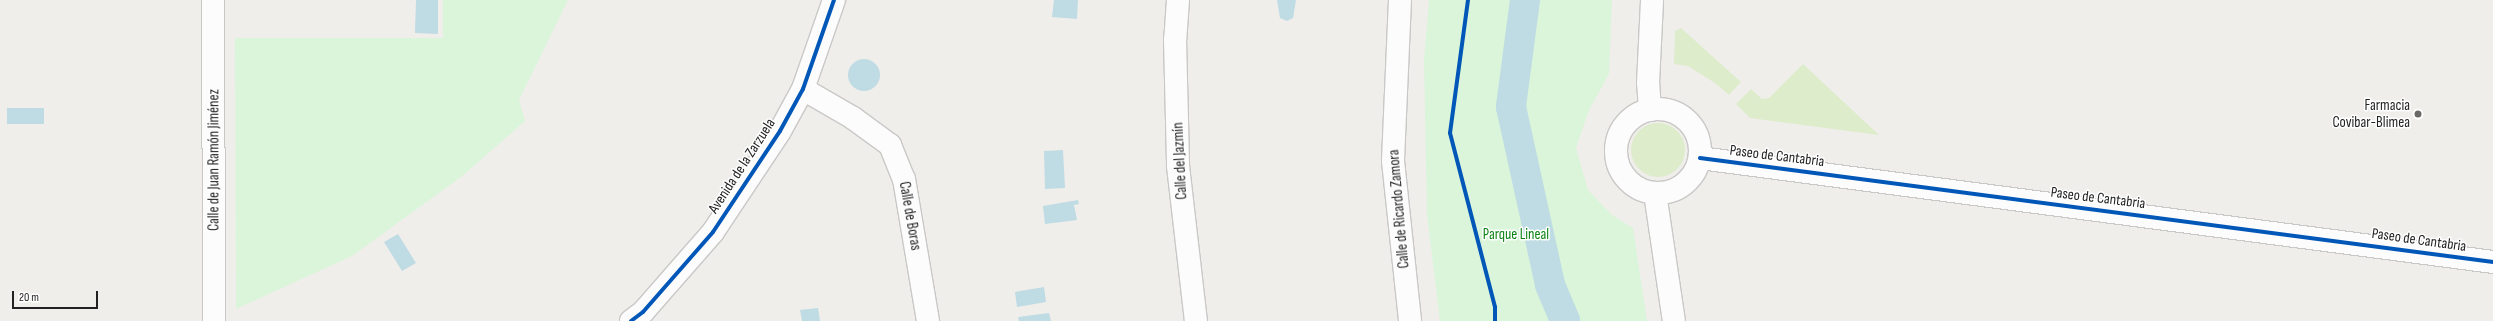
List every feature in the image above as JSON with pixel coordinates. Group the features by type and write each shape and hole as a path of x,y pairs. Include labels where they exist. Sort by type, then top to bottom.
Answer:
{"street":[{"name":"Calle de Juan Ramón Jiménez","path":"213,0 214,321"},
{"name":"Avenida de la Zarzuela","path":"631,321 643,312 714,232 780,131 803,89 834,0"},
{"name":"Calle del Jazmín","path":"1178,0 1176,39 1178,166 1196,321"},
{"name":"Calle de Ricardo Zamora","path":"1400,0 1393,161 1410,321"},
{"path":"1650,110 1648,83 1652,0"},
{"name":"Calle de Boras","path":"803,89 853,118 890,145 904,178 928,321"},
{"path":"1650,110 1670,111 1688,121 1698,138 1700,158 1695,173 1685,184 1671,191 1656,193 1639,189 1626,178 1617,157 1616,145 1622,129 1634,117 1650,110"},
{"name":"Paseo de Cantabria","path":"1700,158 2493,262"},
{"path":"1656,193 1674,321"}],"green space":[{"path":"443,0 568,0 519,100 525,121 461,177 352,256 236,309 235,38 443,38"},
{"name":"Parque Lineal","path":"1429,0 1612,0 1609,74 1589,110 1576,148 1588,190 1612,215 1633,228 1647,321 1440,321 1427,215 1424,59"},
{"path":"1681,28 1741,82 1729,95 1715,83 1688,66 1674,64 1675,31"},
{"path":"1803,64 1879,135 1750,118 1736,104 1751,89 1762,99 1769,98"},
{"path":"1653,123 1663,123 1673,127 1681,135 1685,145 1685,155 1681,165 1673,173 1663,177 1653,177 1643,173 1635,165 1631,155 1631,145 1635,135 1643,127"}],"water":[{"path":"416,0 438,0 438,34 415,33"},
{"path":"1054,0 1078,0 1077,19 1052,17"},
{"path":"1277,0 1296,0 1293,18 1287,21 1280,18"},
{"path":"861,59 867,59 876,63 880,75 876,87 867,91 861,91 852,87 848,78 848,72 852,63"},
{"path":"7,108 44,108 44,124 7,124"},
{"path":"1063,150 1065,188 1045,189 1044,151"},
{"path":"1078,200 1079,204 1074,205 1077,220 1045,224 1043,206"},
{"path":"398,234 416,263 402,271 384,242"},
{"path":"1044,287 1046,302 1017,307 1015,292"},
{"path":"818,308 820,321 802,321 800,310"},
{"path":"1049,313 1051,321 1019,321 1018,317"}],"waterway":[{"path":"1525,0 1511,107 1550,285 1565,321"}],"cycle path":[{"path":"631,321 643,312 713,232 780,131 803,89 834,0"},
{"path":"1468,0 1450,133 1495,307 1495,321"},
{"path":"1700,158 2493,262"}],"place":[{"name":"Farmacia Covibar-Blimea","path":"2418,114"}]}
